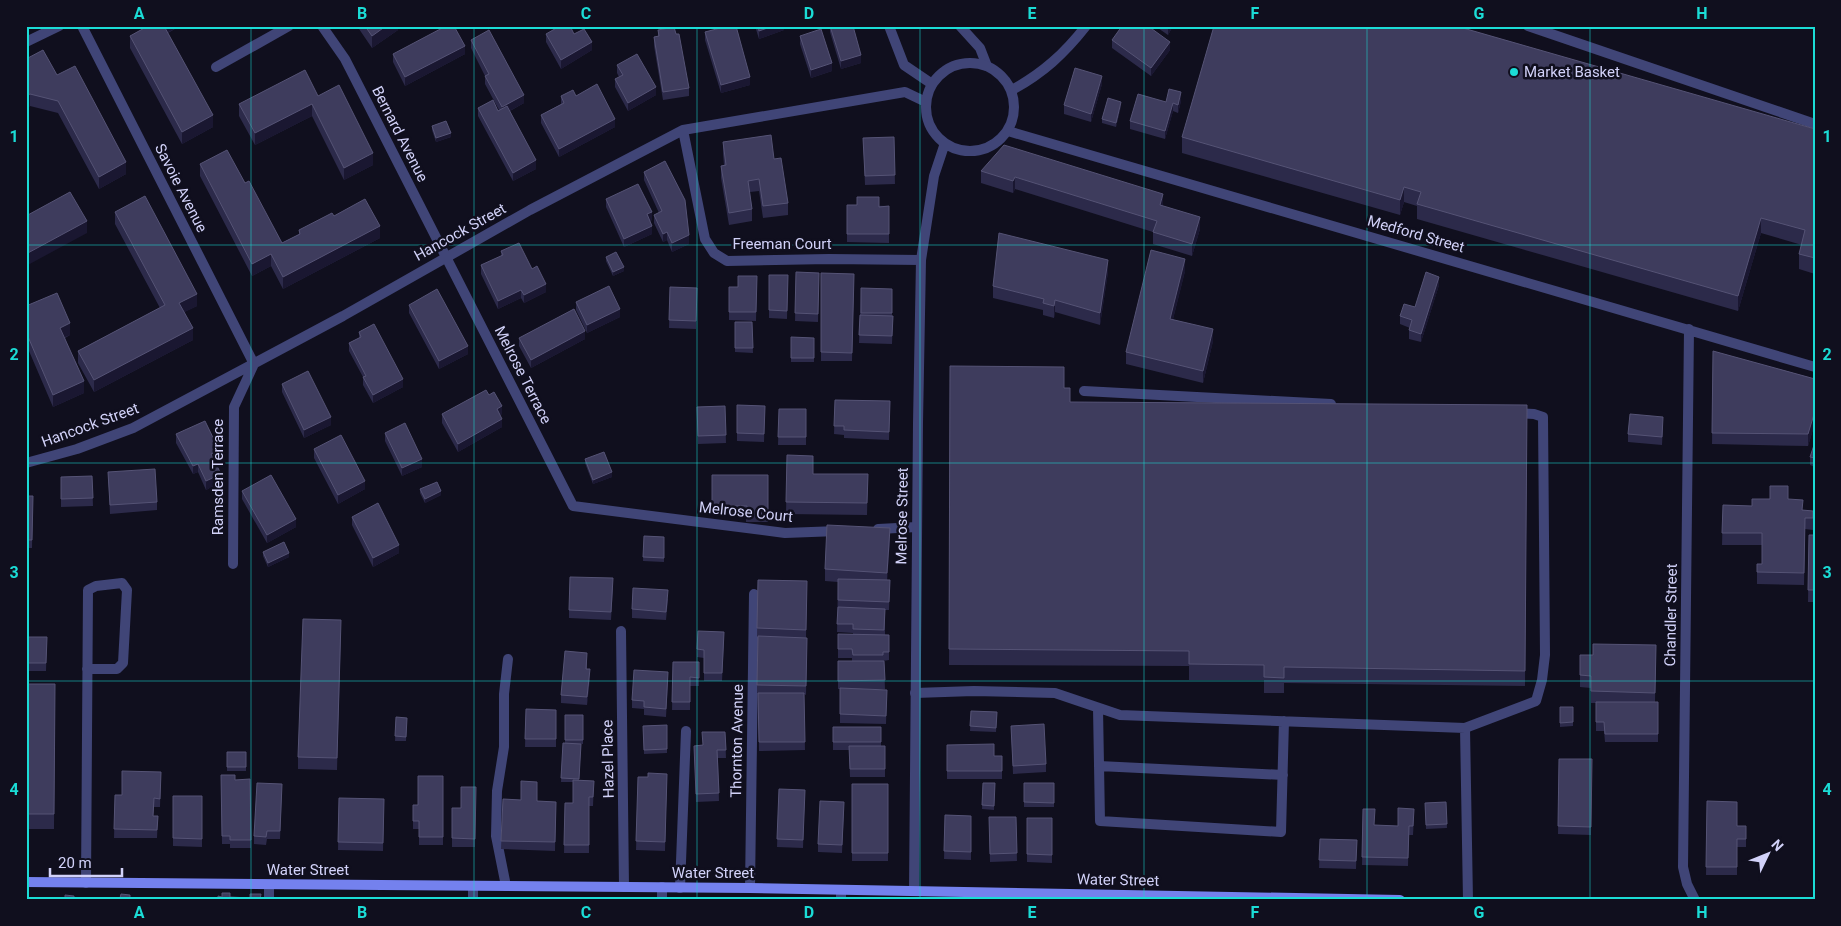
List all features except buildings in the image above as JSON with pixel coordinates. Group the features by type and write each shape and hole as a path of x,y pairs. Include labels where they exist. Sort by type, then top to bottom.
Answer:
{"main road":[{"name":"Water Street","path":"26,882 750,888 841,895 914,891 970,896 1400,900"}],"street":[{"path":"26,42 59,26"},
{"name":"Savoie Avenue","path":"82,26 254,364"},
{"path":"216,67 289,26"},
{"name":"Bernard Avenue","path":"322,26 345,59 446,258"},
{"path":"889,26 904,65 932,84"},
{"path":"960,26 980,48 987,66"},
{"path":"1012,90 1047,67 1067,50 1086,26"},
{"path":"1528,26 1815,124"},
{"path":"972,62 987,66 1000,74 1012,90 1014,116 1008,131 998,142 985,149 972,151 958,149 945,143 935,134 928,121 926,102 932,84 940,74 953,66 972,62"},
{"name":"Hancock Street","path":"26,463 77,450 133,428 254,364 530,210 682,130 905,92 926,102"},
{"name":"Freeman Court","path":"682,130 705,239 714,253 727,261 921,260"},
{"name":"Medford Street","path":"1008,131 1815,367"},
{"name":"Melrose Street","path":"914,891 921,260 934,176 945,143"},
{"name":"Melrose Terrace","path":"446,258 573,506"},
{"name":"Chandler Street","path":"1689,329 1683,867 1687,884 1695,900"},
{"name":"Ramsden Terrace","path":"233,564 234,407 254,364"},
{"path":"1084,391 1225,400 1337,404"},
{"path":"915,693 974,690 1055,694 1120,715 1465,728 1536,702 1542,680 1545,655 1542,417 1534,414 1505,413"},
{"name":"Melrose Court","path":"573,506 784,533 917,527"},
{"path":"86,883 88,590 96,586 122,583 127,590 123,662 117,669 88,669"},
{"name":"Thornton Avenue","path":"750,888 754,594"},
{"name":"Hazel Place","path":"622,631 624,887"},
{"path":"506,886 496,836 497,790 504,747 504,694 508,659"},
{"path":"1098,708 1100,821 1281,832 1284,721"},
{"path":"1465,728 1468,900"},
{"path":"680,888 686,731"},
{"path":"1099,766 1283,775"},
{"path":"269,885 269,900"},
{"path":"473,886 473,900"},
{"path":"662,887 662,900"}],"place":[{"name":"Market Basket","path":"1514,72"}]}
